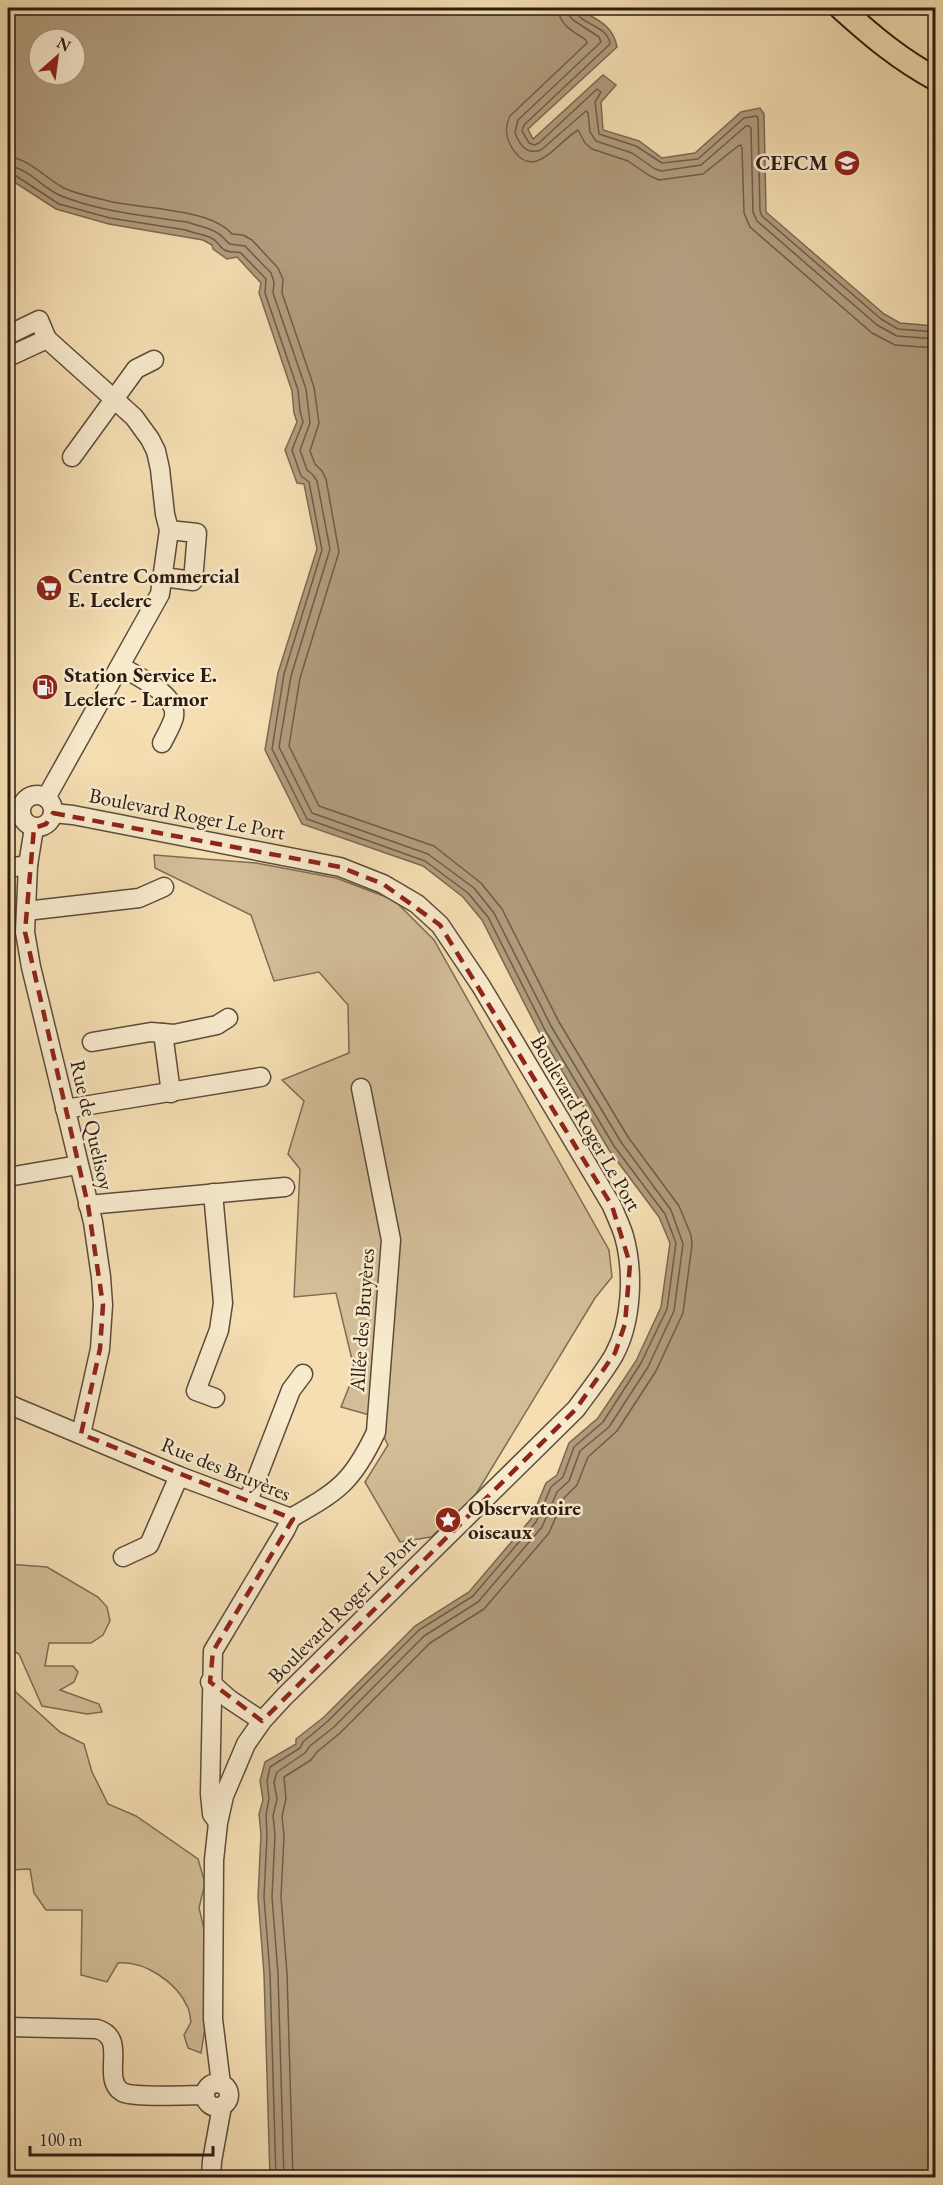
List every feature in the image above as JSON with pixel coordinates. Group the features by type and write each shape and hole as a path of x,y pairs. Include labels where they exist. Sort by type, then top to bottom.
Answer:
{"main road":[{"path":"841,8 907,63 936,79"}],"street":[{"path":"8,335 39,320 47,339 134,417 156,451 169,530 160,594 120,666 49,806 46,824 34,828 24,821 14,808 32,796 41,796 49,806"},
{"path":"8,357 47,339"},
{"path":"72,457 136,369 154,360"},
{"path":"163,577 193,581 197,533 169,530"},
{"path":"120,666 164,693 173,706 174,716 162,743"},
{"name":"Boulevard Roger Le Port","path":"49,806 85,817 340,867 383,884 417,904 440,925 481,986 612,1206 624,1235 630,1264 625,1324 615,1353 576,1408 262,1721 246,1744 224,1796 214,1860 213,2019 221,2084"},
{"name":"Rue de Quelisoy","path":"34,828 28,865 25,932 31,967 88,1205 100,1266 103,1305 100,1349 81,1434"},
{"path":"8,868 28,865"},
{"path":"26,911 140,898 164,887"},
{"path":"92,1042 151,1032 174,1034 217,1025 228,1018"},
{"path":"163,1033 171,1093"},
{"path":"65,1109 261,1077"},
{"name":"Allée des Bruyères","path":"291,1518 330,1496 351,1477 364,1458 376,1432 391,1239 361,1088"},
{"path":"8,1177 78,1165"},
{"path":"88,1205 285,1187"},
{"path":"213,1193 223,1303 219,1330 196,1391 215,1398"},
{"path":"248,1501 291,1390 303,1374"},
{"name":"Rue des Bruyères","path":"8,1404 179,1476 291,1518 213,1651 210,1682 210,1794 212,1815 218,1823"},
{"path":"123,1557 149,1545 179,1476"},
{"path":"210,1682 229,1700 262,1721"},
{"path":"8,2027 104,2031 112,2040 115,2083 121,2091 136,2094 205,2095"},
{"path":"205,2095 210,2085 221,2084 229,2092 228,2100 222,2106 212,2161 212,2178"},
{"path":"205,2095 211,2105 222,2106"}],"highlighted area":[{"path":"53,813 340,867 383,884 440,925 612,1206 630,1264 625,1324 615,1353 576,1409 262,1721 210,1682 213,1651 293,1519 81,1434 100,1349 103,1305 88,1205 25,932 34,828 46,824"}],"shaded area":[{"path":"154,855 256,863 336,878 394,900 434,940 609,1250 612,1277 595,1298 473,1499 431,1537 400,1542 365,1482 388,1445 373,1416 341,1407 355,1372 336,1293 294,1297 300,1169 288,1154 304,1101 282,1080 349,1053 348,1005 319,972 274,981 251,915 155,868"},
{"path":"8,1564 47,1567 98,1597 107,1607 110,1621 103,1635 91,1643 49,1643 45,1666 73,1666 78,1672 74,1682 60,1690 99,1704 102,1712 87,1714 42,1706 19,1654 8,1648 8,1610 12,1590 8,1578"},
{"path":"8,1685 60,1732 84,1744 92,1772 108,1804 136,1816 198,1859 205,1883 199,1908 208,1945 205,2027 201,2053 188,2048 184,2035 191,2022 189,2010 183,1999 168,1982 149,1970 128,1963 118,1963 107,1982 81,1975 82,1910 46,1910 34,1893 30,1869 8,1870"}],"water":[{"path":"8,8 577,8 607,27 617,47 528,129 533,139 603,75 616,85 601,102 603,130 639,141 662,158 695,153 741,112 760,108 764,114 766,212 884,314 900,323 935,326 935,2177 270,2177 264,1974 258,1897 261,1834 259,1814 263,1800 260,1781 265,1762 296,1744 296,1739 324,1717 415,1626 469,1592 531,1519 546,1483 557,1475 569,1443 598,1418 636,1361 661,1307 670,1243 659,1217 609,1150 539,1032 482,920 463,897 423,866 302,824 265,750 278,673 317,549 304,484 297,483 285,450 297,422 292,391 259,293 261,283 237,257 227,259 203,240 109,224 56,209 8,178"}],"place":[{"name":"CEFCM","path":"847,163"},
{"name":"Centre Commercial E. Leclerc","path":"49,588"},
{"name":"Station Service E. Leclerc - Larmor","path":"45,687"},
{"name":"Observatoire oiseaux","path":"448,1520"}]}
